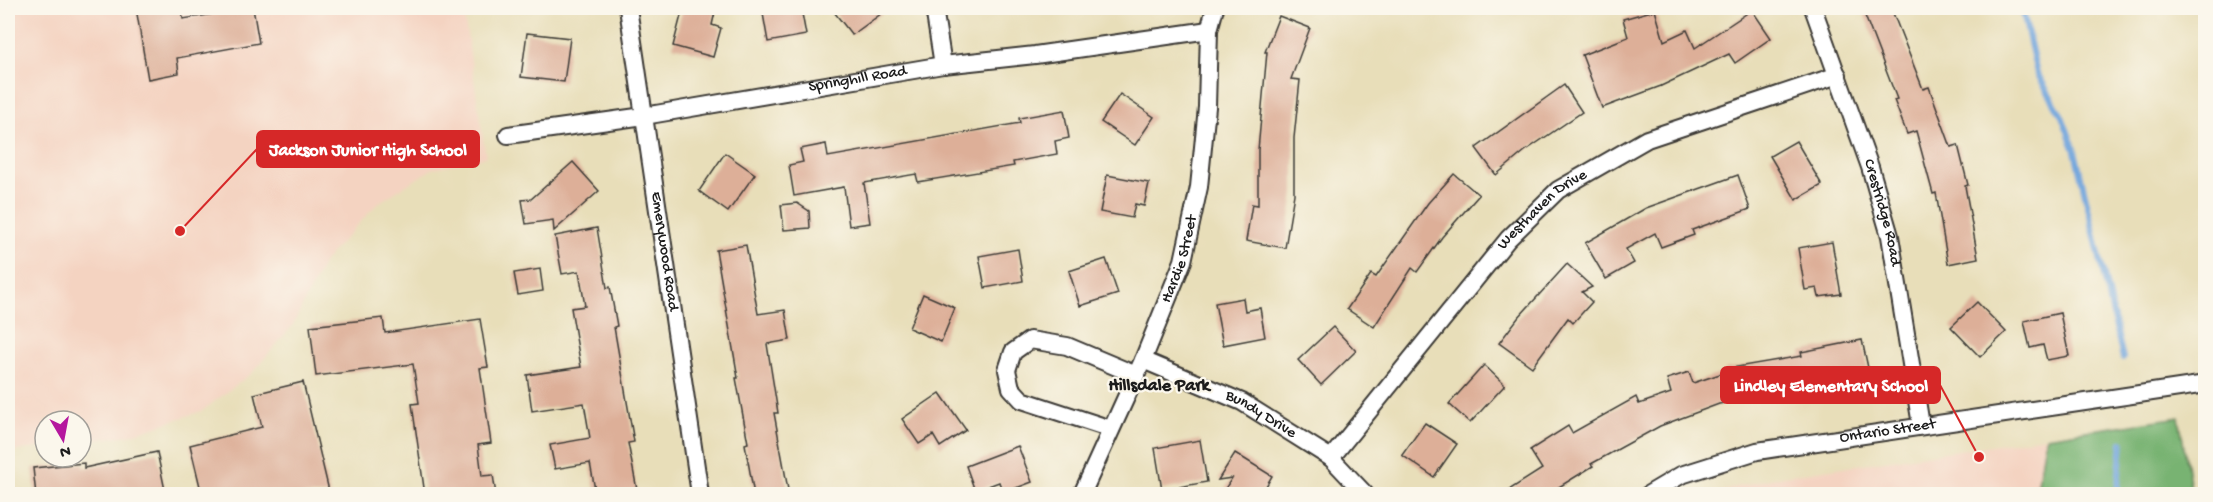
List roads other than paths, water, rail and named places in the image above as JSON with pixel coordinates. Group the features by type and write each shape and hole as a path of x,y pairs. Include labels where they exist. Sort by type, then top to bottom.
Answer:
{"street":[{"name":"Emerywood Road","path":"628,8 700,495"},
{"path":"934,8 943,65"},
{"name":"Hardie Street","path":"1082,495 1183,261 1197,197 1206,107 1209,30 1215,8"},
{"name":"Crestridge Road","path":"1813,8 1870,167 1890,236 1921,425"},
{"name":"Springhill Road","path":"508,135 644,116 943,65 1035,55 1209,30"},
{"name":"Westhaven Drive","path":"1330,458 1508,239 1558,190 1647,139 1838,75"},
{"name":"Bundy Drive","path":"1111,429 1022,400 1011,388 1007,370 1012,352 1030,340 1058,344 1139,367 1242,402 1330,458 1365,495"},
{"name":"Ontario Street","path":"1649,495 1681,475 1757,451 2205,384"}],"waterway":[{"path":"2022,8 2037,73 2062,116 2075,151 2123,358"},
{"path":"2117,494 2122,442"}],"place":[{"name":"Jackson Junior High School","path":"180,231"},
{"name":"Lindley Elementary School","path":"1979,457"}],"district":[{"name":"Hillsdale Park","path":"1159,386"}]}
